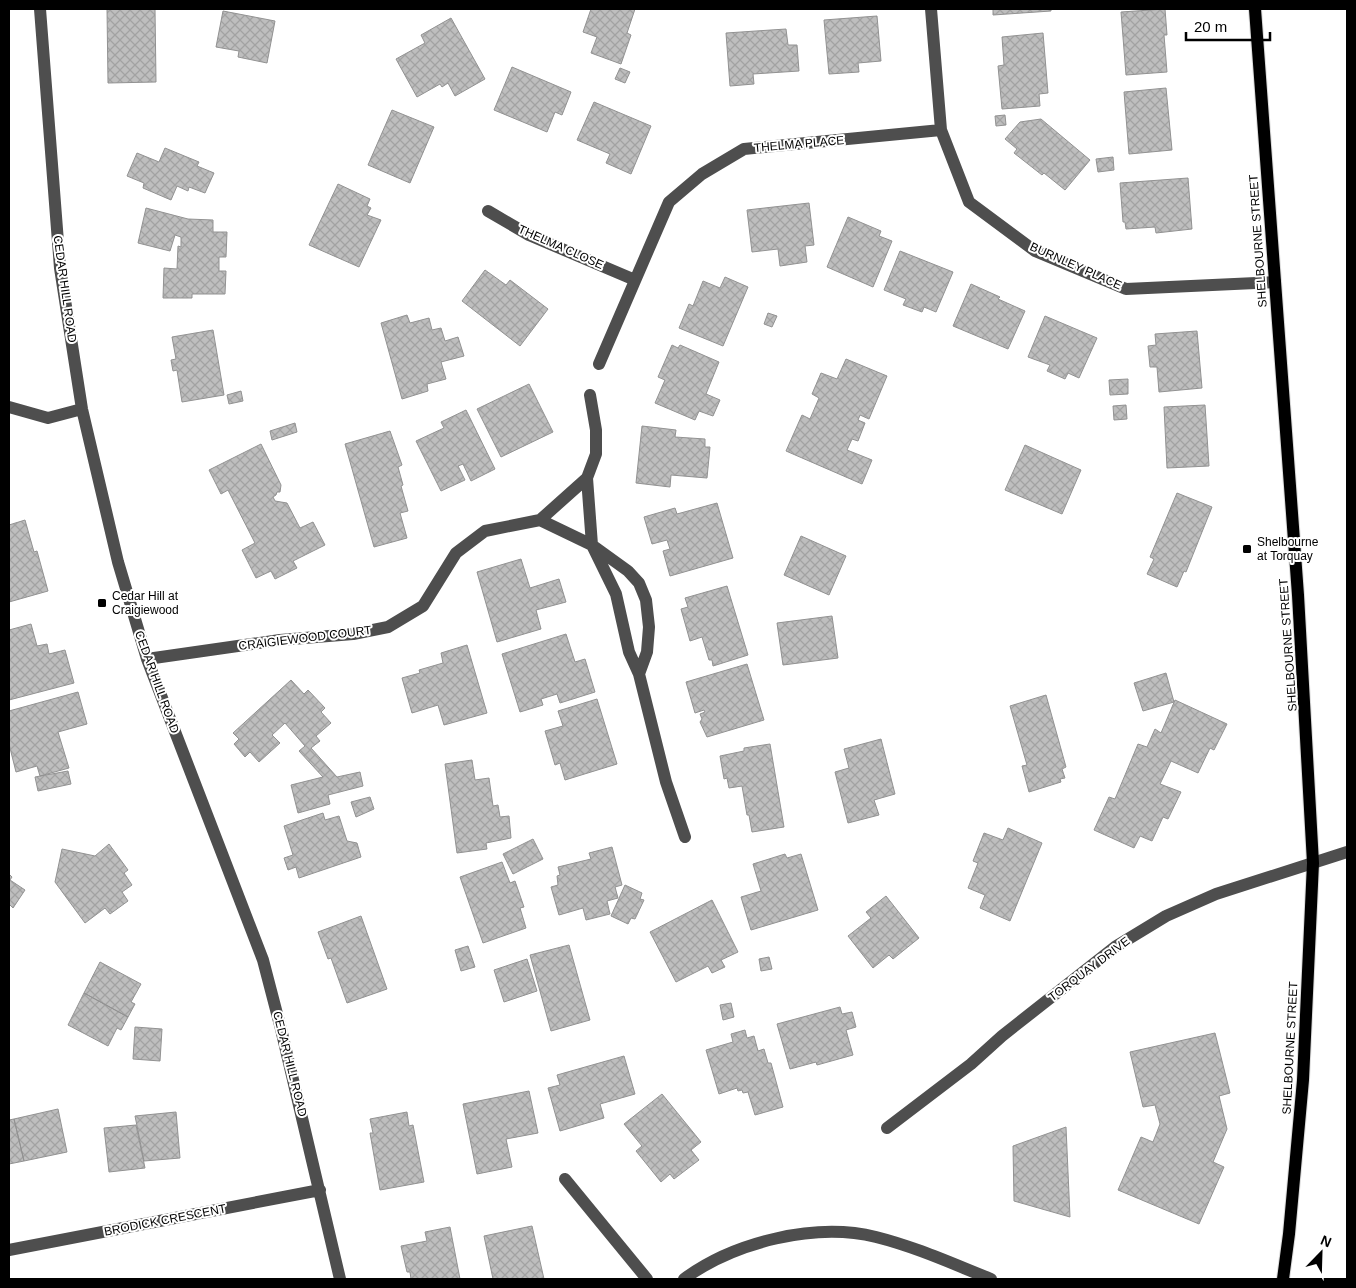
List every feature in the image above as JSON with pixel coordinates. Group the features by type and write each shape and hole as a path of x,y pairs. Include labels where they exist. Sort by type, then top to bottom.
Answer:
{"main road":[{"name":"SHELBOURNE STREET","path":"1255,9 1298,595 1313,863 1303,1080 1283,1279"}],"street":[{"name":"CEDAR HILL ROAD","path":"40,9 60,268 82,409 118,562 147,659 262,960 281,1029 340,1279"},
{"name":"BURNLEY PLACE","path":"931,9 941,130 969,202 1035,251 1126,289 1275,282"},
{"name":"THELMA PLACE","path":"599,364 669,202 702,174 744,149 941,130"},
{"name":"THELMA CLOSE","path":"488,211 529,234 635,280"},
{"path":"590,395 596,430 596,454 587,478 592,545 616,594 629,652 639,674 666,782 685,838"},
{"path":"9,407 48,418 82,409"},
{"path":"587,478 540,520 592,545 634,577 639,583 646,600 649,626 647,652 639,674"},
{"name":"CRAIGIEWOOD COURT","path":"147,659 280,640 353,634 388,626 423,606 456,554 485,531 540,520"},
{"name":"TORQUAY DRIVE","path":"887,1128 971,1064 1002,1036 1115,947 1166,916 1216,894 1347,852"},
{"path":"565,1179 647,1279"},
{"name":"BRODICK CRESCENT","path":"9,1250 320,1190"},
{"path":"684,1279 695,1271 744,1247 803,1234 837,1232 874,1237 915,1248 991,1279"}],"building":[{"path":"107,9 155,9 156,82 108,83"},
{"path":"591,9 635,9 627,33 631,35 621,64 591,53 597,37 583,32"},
{"path":"993,9 1051,9 1051,11 993,15"},
{"path":"1165,9 1167,35 1164,35 1167,72 1126,75 1121,12"},
{"path":"223,11 275,21 267,63 238,57 239,51 216,47"},
{"path":"877,16 881,61 858,63 859,72 829,74 824,20"},
{"path":"451,18 485,79 455,96 448,83 442,87 440,84 417,97 396,59 425,43 421,35"},
{"path":"786,29 788,45 797,45 799,71 753,74 754,84 730,86 726,33"},
{"path":"1043,33 1048,93 1039,94 1040,106 1002,109 998,66 1004,65 1002,37"},
{"path":"512,67 571,92 562,115 555,112 547,132 494,110"},
{"path":"620,68 630,72 625,83 615,79"},
{"path":"1166,88 1172,150 1129,154 1124,92"},
{"path":"594,102 651,126 631,174 606,163 610,154 577,140"},
{"path":"392,110 434,127 410,183 368,165"},
{"path":"1005,115 1006,125 996,126 995,116"},
{"path":"1041,119 1090,160 1065,190 1014,153 1017,149 1005,139 1020,122"},
{"path":"165,148 199,162 197,166 214,173 205,193 189,187 188,191 177,186 171,200 143,188 144,183 127,176 137,153 159,162"},
{"path":"1113,157 1114,170 1098,172 1096,159"},
{"path":"1188,178 1192,229 1156,233 1155,227 1126,229 1125,222 1123,222 1120,183"},
{"path":"338,184 370,199 367,206 371,208 367,215 381,220 359,267 309,245"},
{"path":"809,203 814,245 805,246 807,262 780,266 778,249 752,252 747,210"},
{"path":"146,208 188,219 213,220 213,232 227,232 226,257 219,257 219,271 226,271 225,294 192,294 192,298 163,298 164,268 177,269 178,246 181,247 181,237 175,235 170,251 138,243"},
{"path":"848,217 881,231 879,236 892,241 873,287 827,267"},
{"path":"900,251 953,272 936,312 924,307 922,312 903,305 906,299 884,290"},
{"path":"485,270 506,285 510,280 548,309 520,346 462,301"},
{"path":"725,277 748,287 723,346 679,328 689,304 693,306 703,281 720,288"},
{"path":"971,284 1025,311 1008,349 953,326"},
{"path":"768,313 777,316 772,327 764,324"},
{"path":"407,315 410,323 429,318 432,330 441,328 445,341 458,337 464,356 441,362 446,379 427,384 428,391 402,399 381,323"},
{"path":"1045,316 1097,338 1079,378 1068,373 1065,379 1047,371 1050,365 1028,357"},
{"path":"213,330 224,395 182,402 177,370 173,371 171,360 176,359 172,337"},
{"path":"1197,331 1202,388 1159,392 1157,367 1150,367 1148,346 1156,345 1155,334"},
{"path":"672,345 678,348 680,345 719,362 706,394 720,400 713,416 699,411 695,420 655,403 665,380 658,377"},
{"path":"846,359 887,376 869,419 860,415 858,420 865,423 858,441 852,439 847,450 872,460 862,484 786,451 802,415 810,419 819,398 812,394 821,373 837,379"},
{"path":"1128,379 1128,394 1110,395 1109,380"},
{"path":"529,384 553,432 501,457 477,409"},
{"path":"241,391 243,401 229,404 227,395"},
{"path":"1126,405 1127,419 1114,420 1113,406"},
{"path":"1205,405 1209,466 1167,468 1164,407"},
{"path":"466,410 495,469 471,481 463,464 458,466 465,480 441,491 416,441 444,428 441,422"},
{"path":"295,423 297,432 272,440 270,431"},
{"path":"642,426 676,430 675,437 705,439 705,447 710,447 707,478 671,475 670,487 636,483"},
{"path":"390,431 402,465 398,467 408,511 400,513 407,538 374,547 345,444"},
{"path":"261,444 281,485 280,492 277,492 273,497 275,501 287,503 300,528 313,522 325,545 293,561 297,568 275,579 271,571 256,578 242,550 255,543 228,490 221,494 209,470"},
{"path":"1025,445 1081,470 1062,514 1005,490"},
{"path":"1177,493 1212,507 1186,572 1184,571 1177,587 1147,574 1154,559 1150,557"},
{"path":"717,503 733,558 670,576 663,551 670,549 667,540 652,544 644,517 675,508 677,514"},
{"path":"25,520 34,552 37,551 48,591 9,602 9,525"},
{"path":"801,536 846,556 829,595 784,575"},
{"path":"521,559 530,588 559,579 566,602 536,610 541,629 497,642 477,572"},
{"path":"727,586 748,655 713,666 712,660 709,660 702,637 690,641 681,609 688,607 685,598"},
{"path":"832,616 838,658 783,665 777,623"},
{"path":"31,624 37,646 47,644 49,654 65,650 74,683 9,700 9,630"},
{"path":"566,634 575,662 585,659 595,692 560,703 557,694 541,699 543,705 520,712 502,654"},
{"path":"467,645 487,713 444,725 438,705 412,713 402,678 420,673 419,670 443,663 441,653"},
{"path":"747,664 764,720 707,737 700,722 702,719 700,714 705,712 704,710 695,713 686,682"},
{"path":"1166,673 1174,702 1143,711 1134,683"},
{"path":"291,680 304,694 308,690 325,708 321,712 331,723 316,736 320,741 311,748 337,777 360,772 363,786 328,795 330,804 298,813 291,785 323,777 299,751 305,746 285,723 272,735 280,743 259,762 250,752 245,757 234,744 239,739 233,733"},
{"path":"78,692 87,724 58,732 69,768 40,776 37,766 16,772 9,744 9,711"},
{"path":"1046,695 1066,767 1062,769 1065,778 1060,779 1061,782 1029,792 1022,766 1027,765 1010,706"},
{"path":"597,699 617,764 565,780 560,763 555,765 545,731 563,726 558,711"},
{"path":"1175,700 1227,724 1214,750 1210,748 1198,773 1171,761 1160,784 1181,792 1168,819 1163,817 1152,841 1140,836 1134,848 1094,830 1109,797 1115,799 1138,744 1147,747 1155,729 1161,733"},
{"path":"881,739 895,794 874,800 879,815 848,823 835,772 849,768 844,749"},
{"path":"770,744 784,827 752,832 742,786 729,788 727,778 724,779 720,756 744,751 744,748"},
{"path":"472,760 475,780 489,778 493,806 498,805 500,817 509,816 511,838 486,843 487,849 457,853 445,764"},
{"path":"68,771 71,784 38,791 35,777"},
{"path":"370,797 374,809 356,817 351,802"},
{"path":"323,813 325,820 339,816 347,841 357,843 361,857 299,878 296,867 288,870 284,858 293,855 284,826"},
{"path":"1008,828 1042,843 1010,921 980,908 985,895 968,888 978,863 973,861 984,833 1003,840"},
{"path":"533,839 543,859 513,874 503,854"},
{"path":"109,844 128,870 124,873 132,885 122,892 128,901 110,914 105,908 85,923 55,882 62,849 95,856"},
{"path":"612,847 622,885 615,887 618,898 607,901 610,914 586,920 583,908 559,915 551,887 558,885 557,876 560,875 558,867 591,859 589,853"},
{"path":"785,854 787,858 801,854 818,910 751,930 741,897 761,891 753,864"},
{"path":"502,862 510,883 515,881 524,907 520,908 526,928 483,943 460,877"},
{"path":"9,874 12,877 10,880 25,890 13,908 10,905 9,907"},
{"path":"625,885 642,893 640,899 644,900 635,919 631,918 628,924 611,916"},
{"path":"886,896 919,938 893,959 889,955 873,968 848,936 871,918 866,912"},
{"path":"712,900 738,952 721,960 725,967 712,973 708,966 676,982 650,932"},
{"path":"361,916 387,989 347,1003 331,958 328,959 318,932"},
{"path":"569,945 590,1020 551,1031 530,955"},
{"path":"468,946 475,967 461,971 455,950"},
{"path":"769,957 772,969 761,971 759,959"},
{"path":"527,959 537,991 504,1002 494,970"},
{"path":"100,962 141,984 131,1002 135,1004 128,1017 84,993"},
{"path":"84,993 128,1017 121,1030 117,1028 108,1046 68,1025"},
{"path":"731,1003 734,1017 723,1020 720,1005"},
{"path":"840,1007 842,1014 852,1012 856,1027 846,1030 853,1055 817,1065 816,1062 790,1069 777,1024"},
{"path":"135,1027 162,1029 160,1061 133,1059"},
{"path":"745,1030 747,1038 754,1036 758,1051 764,1049 768,1063 771,1063 783,1107 755,1115 748,1092 743,1093 742,1090 738,1091 737,1088 719,1094 706,1050 733,1042 731,1034"},
{"path":"1215,1033 1230,1093 1219,1096 1227,1129 1213,1162 1224,1167 1199,1224 1118,1190 1141,1137 1153,1142 1160,1124 1155,1105 1143,1107 1130,1052"},
{"path":"624,1056 635,1094 600,1104 604,1118 560,1131 548,1088 560,1085 557,1075"},
{"path":"529,1091 538,1133 506,1139 512,1167 477,1174 463,1104"},
{"path":"662,1094 701,1142 691,1150 699,1160 674,1179 670,1174 661,1182 636,1151 642,1146 624,1124"},
{"path":"58,1109 67,1152 24,1161 14,1119"},
{"path":"176,1112 180,1158 144,1161 135,1116"},
{"path":"407,1112 409,1126 413,1125 424,1182 380,1190 370,1133 373,1133 370,1119"},
{"path":"14,1119 24,1161 9,1164 9,1120"},
{"path":"136,1125 145,1168 109,1172 104,1128"},
{"path":"1066,1127 1070,1217 1014,1201 1013,1146"},
{"path":"532,1226 544,1279 493,1279 484,1236"},
{"path":"450,1227 460,1279 411,1279 410,1272 407,1272 401,1246 427,1241 425,1232"}],"place":[{"name":"Shelbourne at Torquay","path":"1247,549"},
{"name":"Cedar Hill at Craigiewood","path":"102,603"}]}
